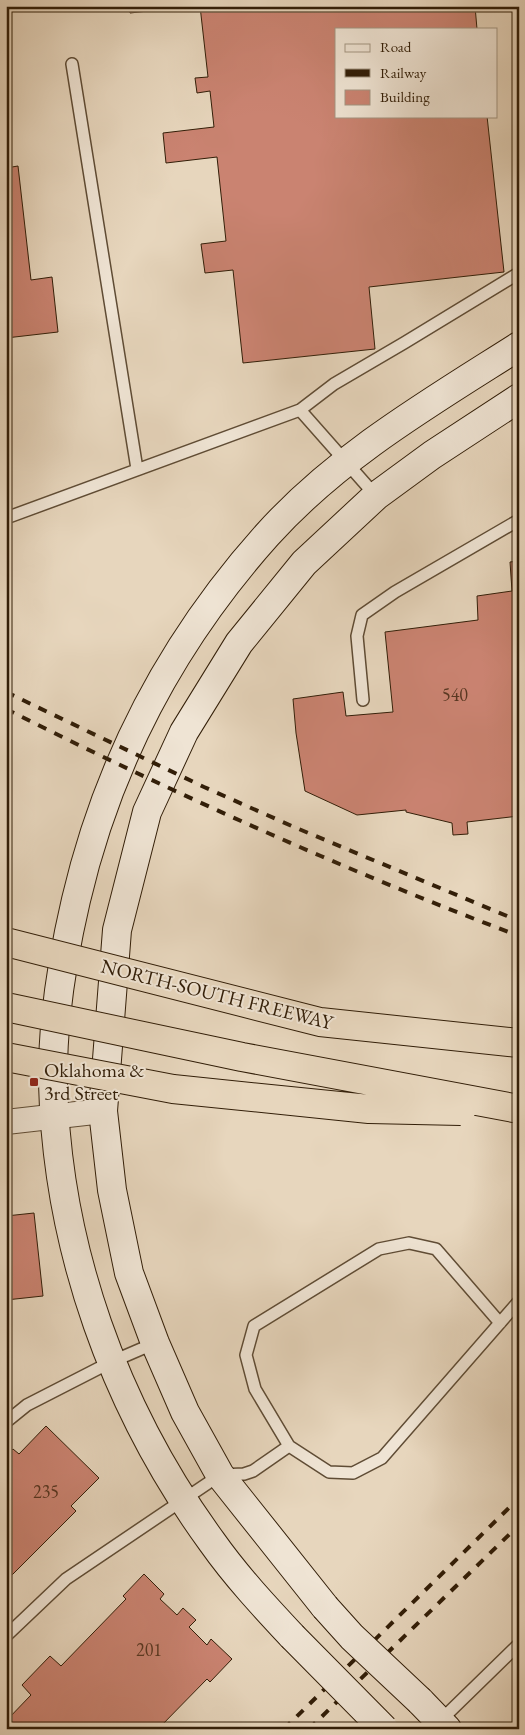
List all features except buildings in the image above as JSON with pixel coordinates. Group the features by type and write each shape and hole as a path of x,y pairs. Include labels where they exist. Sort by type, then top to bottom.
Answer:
{"highway":[{"name":"NORTH-SOUTH FREEWAY","path":"6,942 320,1022 519,1043"},
{"path":"6,1007 242,1057 519,1111"},
{"path":"6,1057 183,1090 369,1110 519,1111"}],"main road":[{"path":"384,1729 248,1589 182,1500 131,1408 95,1322 68,1220 55,1117 53,1080 55,1038 66,944 93,834 127,746 180,650 240,567 269,532 300,502 388,430 519,346"},
{"path":"440,1726 420,1701 352,1637 325,1607 220,1475 186,1412 155,1343 129,1273 112,1190 103,1111 117,930 147,812 184,732 239,643 304,563 376,496 432,455 519,398"}],"street":[{"path":"6,1122 103,1111"}],"lane":[{"path":"72,64 137,469"},
{"path":"6,518 300,410 334,384 519,273"},
{"path":"300,410 376,496"},
{"path":"363,700 357,636 362,614 395,592 519,520"},
{"path":"500,1322 436,1249 409,1242 379,1249 254,1326 246,1355 255,1389 289,1446 329,1472 353,1473 382,1458 519,1301"},
{"path":"6,1422 27,1405 111,1362 155,1343"},
{"path":"6,1636 66,1580 182,1500 220,1475 253,1472 289,1446"},
{"path":"440,1726 519,1644"}],"railway":[{"path":"6,692 204,787 294,827 519,921"},
{"path":"6,709 132,771 260,829 388,884 519,936"},
{"path":"284,1729 519,1498"},
{"path":"309,1729 519,1525"}],"place":[{"name":"Oklahoma & 3rd Street","path":"34,1082"}]}
